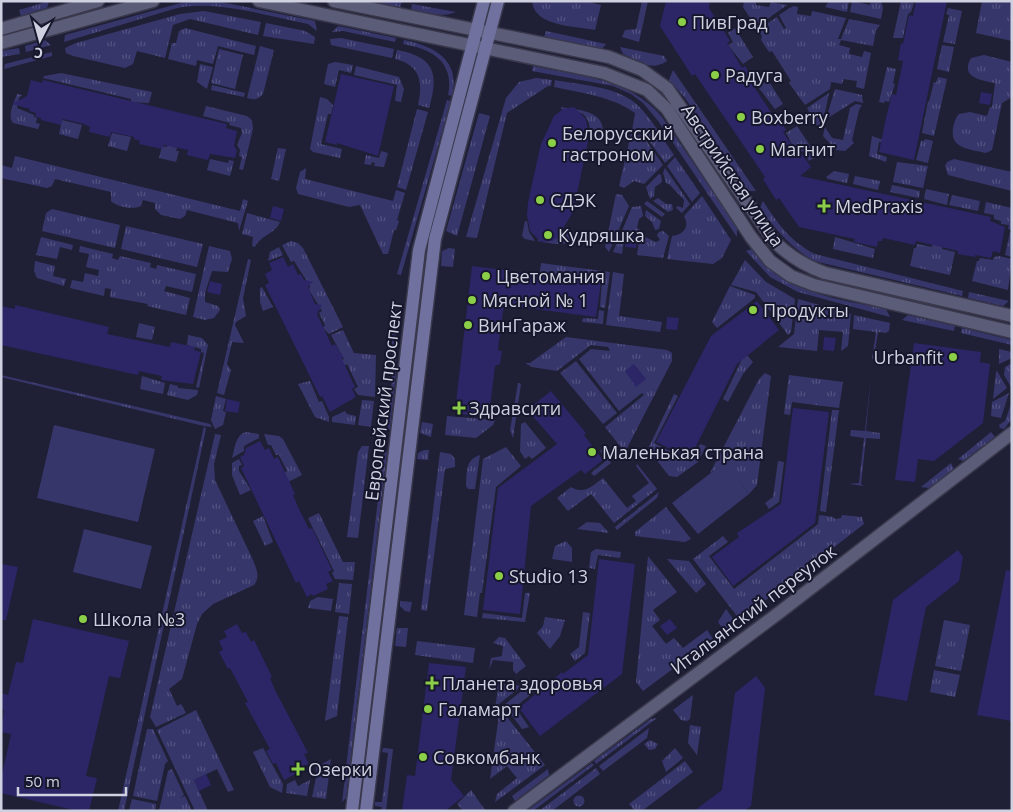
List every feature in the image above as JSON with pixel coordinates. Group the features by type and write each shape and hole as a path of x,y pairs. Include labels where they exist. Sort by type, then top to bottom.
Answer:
{"street":[{"path":"1,29 59,7 98,1"},
{"path":"1,43 153,1"},
{"name":"Австрийская улица","path":"259,1 604,73 647,90 666,109 751,237 770,261 791,276 814,285 1012,332"},
{"name":"Австрийская улица","path":"334,1 608,57 656,78 678,102 774,241 785,252 810,268 1012,316"},
{"name":"Европейский проспект","path":"352,811 419,250 484,1"},
{"name":"Европейский проспект","path":"366,811 435,239 491,34 498,1"},
{"name":"Итальянский переулок","path":"514,811 780,612 1012,433"}],"green space":[{"path":"49,1 47,8 21,16 19,10"},
{"path":"188,1 216,1 315,21 317,31 308,24 259,13 226,7 193,6 177,8 64,42 65,35"},
{"path":"369,1 402,1 400,8"},
{"path":"532,1 586,1 601,5 595,30 548,21 535,10"},
{"path":"642,1 648,1 639,42 622,37 625,30 636,29"},
{"path":"744,1 756,1 756,5 769,7 771,2 787,5 756,27 743,7"},
{"path":"829,1 849,1 847,12 825,7"},
{"path":"852,1 870,5 871,1 881,1 883,8 881,19 850,12"},
{"path":"901,1 914,3 911,12 908,14 903,38 893,38"},
{"path":"982,1 1012,1 1012,41 976,33"},
{"path":"412,4 456,12 445,15 428,14 411,10"},
{"path":"793,6 798,7 797,14 811,16 812,11 846,18 838,39 841,39 849,19 880,25 876,30 873,46 841,40 839,45 850,48 849,54 862,57 864,51 871,53 864,89 856,87 857,81 844,79 842,84 831,82 830,89 805,105 789,83 791,81 772,51 769,52 761,40 762,36 757,30 777,17 784,29 786,28 779,15"},
{"path":"948,8 962,11 955,44 943,42 949,15 946,14"},
{"path":"204,11 261,22 258,35 190,19 173,25 165,58 137,51 133,64 125,68 66,53 65,48 76,43 180,14"},
{"path":"266,23 305,31 315,37 314,44 263,36"},
{"path":"338,26 396,38 395,42 343,31 332,32"},
{"path":"185,28 256,46 254,55 218,46 213,64 197,60 196,66 168,59 172,43 176,43 179,31"},
{"path":"735,28 753,57 743,64 728,45 733,42 728,33"},
{"path":"546,31 606,44 602,49 544,37"},
{"path":"341,38 394,49 392,58 331,45 330,39"},
{"path":"45,40 51,45 26,52 25,46"},
{"path":"404,40 435,51 449,64 453,73 452,96 448,95 448,73 439,59 423,49 403,44"},
{"path":"942,45 954,47 949,72 937,69"},
{"path":"260,46 274,50 263,94 258,98 247,98"},
{"path":"620,47 664,56 667,61 655,66 645,64 623,54"},
{"path":"19,48 20,54 1,57 1,51"},
{"path":"219,49 243,55 235,89 211,83"},
{"path":"397,50 419,57 431,69 434,86 429,108 418,105 420,82 418,76 410,66 395,59"},
{"path":"52,52 52,56 4,69 5,64"},
{"path":"984,55 1012,62 1012,97 1002,103 992,150 986,153 963,147 955,141 953,136 954,123 959,114 970,112 987,116 990,107 992,107 995,83 978,79 968,70 971,58"},
{"path":"335,62 353,65 351,73 339,70 335,87 324,84 328,64"},
{"path":"200,64 213,67 207,89 197,82"},
{"path":"356,66 399,77 404,89 401,102 395,101 397,85 354,75"},
{"path":"533,66 586,76 619,86 649,104 662,117 737,227 737,237 659,122 643,103 631,94 613,86 532,71"},
{"path":"887,67 896,69 893,83 895,84 889,102 885,101 884,103 879,102"},
{"path":"673,70 756,191 748,191 685,98 669,80"},
{"path":"61,73 152,92 149,103 131,102 131,99 43,78 44,76"},
{"path":"938,77 947,79 934,136 922,133 928,101 934,82 936,83"},
{"path":"536,78 552,80 551,86 548,86 507,113 477,238 466,237 506,98 519,82"},
{"path":"555,80 606,89 634,102 656,127 674,155 665,163 645,135 632,131 635,113 626,107 586,93 554,87"},
{"path":"768,80 783,104 775,109 758,87"},
{"path":"212,85 245,93 244,97 211,90"},
{"path":"835,89 862,95 863,103 855,101 826,119"},
{"path":"829,93 823,122 817,126 807,108"},
{"path":"17,94 22,95 19,98 17,108 37,118 36,123 40,124 38,129 13,123 11,120 11,113"},
{"path":"320,97 327,99 333,105 331,114 328,114 321,144 342,149 340,158 313,152 310,149"},
{"path":"447,100 451,101 401,275 397,274"},
{"path":"856,104 862,105 859,110 852,140 854,143 845,151 836,150 823,136 825,127 832,138 843,140 850,108"},
{"path":"206,106 247,116 252,120 253,129 243,170 239,169 242,157 239,156 240,150 237,145 242,133 241,128 203,116"},
{"path":"561,107 582,110 594,115 599,119 603,132 590,130 587,118 581,113 561,109"},
{"path":"417,109 428,112 406,190 397,187"},
{"path":"479,113 490,116 457,236 446,231"},
{"path":"62,120 82,125 78,139 59,134"},
{"path":"797,126 817,156 809,161 803,151 797,154 786,133"},
{"path":"112,133 131,137 127,151 108,146"},
{"path":"631,134 643,136 663,165 644,184 634,181 624,188 619,186"},
{"path":"872,136 883,140 883,142 879,142 877,154 887,157 886,162 869,156"},
{"path":"925,139 933,141 928,163 916,160 921,141"},
{"path":"168,145 177,148 176,151 179,151 176,162 159,158 162,146 167,147"},
{"path":"278,148 286,149 279,181 271,179"},
{"path":"381,151 388,153 384,167 374,166 375,163 372,162 371,165 364,164 366,155 379,158"},
{"path":"15,156 240,211 243,199 248,201 239,231 238,223 187,210 185,216 180,219 161,215 155,209 155,203 143,200 141,206 138,207 121,206 111,201 111,192 55,179 52,186 47,188 1,178 1,165 12,168"},
{"path":"675,157 700,193 692,202 667,166"},
{"path":"210,159 228,163 229,160 234,161 230,176 207,170"},
{"path":"954,159 1012,172 1012,191 948,175 945,166 947,162"},
{"path":"897,162 928,166 923,188 893,182"},
{"path":"306,168 305,179 393,201 396,190 405,193 397,220 399,221 396,230 394,230 388,254 383,254 360,205 349,207 298,194 296,188 300,172"},
{"path":"665,168 690,204 682,213 676,208 678,206 683,208 684,200 666,183 663,173"},
{"path":"834,171 849,174 847,183 826,177"},
{"path":"659,174 661,175 662,182 655,187 654,196 650,199 646,187"},
{"path":"855,176 880,181 878,190 853,184"},
{"path":"892,185 920,191 919,198 890,192"},
{"path":"926,189 949,194 947,205 924,199"},
{"path":"616,194 622,195 629,206 609,252 605,247"},
{"path":"952,195 980,201 978,211 949,205"},
{"path":"702,196 731,240 722,258 713,264 667,259 672,236 683,232 686,226 684,216"},
{"path":"658,198 666,204 672,204 673,210 668,212 653,201"},
{"path":"647,201 665,214 662,217 644,204"},
{"path":"763,201 786,232 799,244 815,254 963,291 962,296 814,261 798,250 778,231 760,208"},
{"path":"986,202 1012,208 1012,230 1008,229 1009,225 1001,224 1001,221 994,219 994,215 984,213"},
{"path":"641,206 643,216 639,219 637,228 643,232 645,237 656,242 660,240 657,235 659,232 663,231 669,236 663,258 637,255 640,234 625,233 622,254 613,252 632,207"},
{"path":"52,209 120,225 115,248 42,231 46,213"},
{"path":"646,210 661,221 659,229 655,230 652,222 645,216"},
{"path":"247,213 280,222 255,247 252,246 253,237 242,234"},
{"path":"525,221 527,221 529,232 535,241 525,239 522,236"},
{"path":"126,226 203,244 197,267 121,249"},
{"path":"565,230 577,235 564,244 538,241 538,239 552,241"},
{"path":"1010,232 1012,232 1012,257 1005,255"},
{"path":"41,237 73,245 72,250 60,247 57,259 36,255"},
{"path":"835,237 875,249 873,258 833,249"},
{"path":"291,241 298,243 303,248 343,327 329,334 323,328 325,325 319,313 322,311 309,290 310,286 294,261 291,262 282,245"},
{"path":"933,241 943,243 942,249 955,252 950,275 910,266 914,248 916,248 917,244 932,247"},
{"path":"80,246 113,254 112,258 118,260 120,256 151,263 150,267 156,269 157,265 196,274 192,292 166,286 164,291 190,298 186,315 147,306 148,304 110,297 111,289 105,288 104,296 70,288 72,280 83,282 85,273 98,276 99,270 86,267 89,254 79,252"},
{"path":"209,246 230,251 232,259 228,272 212,271 205,293 205,302 218,306 220,310 214,318 205,320 193,317"},
{"path":"279,247 283,255 268,261 270,252"},
{"path":"449,248 455,249 453,267 441,266 442,251"},
{"path":"752,249 781,276 797,285 829,297 886,309 890,317 798,292 770,277 746,251"},
{"path":"999,256 1012,259 1008,290 972,281 977,261 980,258 993,260 994,257"},
{"path":"248,259 251,260 243,298 246,316 236,322 235,325 244,343 232,342 227,364 231,370 224,395 217,393"},
{"path":"745,260 766,282 795,299 791,332 788,335 756,292 731,285"},
{"path":"35,261 55,266 53,276 66,279 64,286 37,278 34,271"},
{"path":"541,263 610,272 605,308 600,307 602,281 540,272"},
{"path":"613,272 624,274 619,316 662,322 660,332 606,325"},
{"path":"730,286 755,295 755,298 717,328 712,322"},
{"path":"262,287 273,307 263,311 260,302 260,288"},
{"path":"969,292 1009,301 1003,306 968,298"},
{"path":"798,299 851,314 848,346 841,351 843,332 819,330 817,351 778,347 794,334"},
{"path":"599,310 604,311 603,324 582,322 583,318 598,319"},
{"path":"854,315 890,323 889,331 886,333 878,332 874,359 872,359 876,332 853,329"},
{"path":"908,315 955,326 954,331 902,320"},
{"path":"392,317 396,317 396,373 390,429 387,430 392,379"},
{"path":"139,323 155,327 152,340 136,337"},
{"path":"962,328 1012,340 1012,345 961,333"},
{"path":"343,330 354,353 376,355 375,397 358,395 354,389 358,387 347,364 344,366 341,360 344,359 331,335"},
{"path":"188,335 202,338 208,345 199,388 196,387 204,353 201,352 201,349 187,345"},
{"path":"566,337 667,350 672,353 672,361 626,450 624,451 605,427 644,395 642,393 619,411 579,359 591,349 610,351 608,347 591,345 557,371 532,367 525,363 530,363"},
{"path":"999,349 1012,352 1012,358 999,364"},
{"path":"747,355 753,362 743,374 728,402 723,399 742,359"},
{"path":"576,361 617,413 603,424 560,373"},
{"path":"1012,363 1011,387 1004,375 1005,367"},
{"path":"996,372 1007,388 993,399"},
{"path":"765,373 771,376 757,485 749,494 725,463 710,473 759,379"},
{"path":"1,375 210,424 212,427 1,377"},
{"path":"789,375 843,382 839,408 792,402 790,415 784,414"},
{"path":"142,376 165,383 163,394 140,389"},
{"path":"871,376 866,431 880,433 880,439 866,438 861,484 864,486 849,484 859,483 864,438 850,436 851,430 865,431"},
{"path":"310,381 319,402 322,401 329,417 329,422 315,417 298,384"},
{"path":"518,383 521,384 513,438 510,430"},
{"path":"170,384 178,386 178,388 198,390 197,395 188,400 167,395"},
{"path":"1009,393 1001,418 991,416 992,402"},
{"path":"674,394 678,396 654,443 691,462 700,444 706,446 698,462 677,477 669,476 648,449"},
{"path":"216,396 226,399 223,411 226,412 223,425 215,429 211,420"},
{"path":"362,400 374,401 371,427 358,425"},
{"path":"1012,401 1012,419 1004,429 1000,428 999,425 1005,421"},
{"path":"832,410 839,410 826,512 820,511"},
{"path":"345,411 347,414 356,416 355,425 332,422 332,417"},
{"path":"447,416 495,420 493,425 476,438 445,435"},
{"path":"422,422 433,424 431,437 420,433"},
{"path":"525,422 546,448 532,459 529,456 525,459 520,451 521,424"},
{"path":"54,425 155,449 138,522 37,498"},
{"path":"204,426 206,429 124,811 118,811"},
{"path":"246,432 259,434 259,438 244,446 244,451 232,458 238,439"},
{"path":"991,432 995,437 963,461 958,459"},
{"path":"215,434 221,435 214,464 215,480 253,560 257,579 254,585 213,604 202,614 197,624 182,679 169,689 177,706 181,704 186,713 156,727 150,717"},
{"path":"264,434 279,436 283,439 302,475 288,482 284,473 287,471 279,455 276,455 271,445 268,445"},
{"path":"362,446 369,446 358,538 347,537 358,452"},
{"path":"506,447 521,466 496,487 477,617 464,615 483,459"},
{"path":"384,449 387,452 346,798 342,802"},
{"path":"602,449 611,463 594,476 591,473 607,460 600,451"},
{"path":"429,450 428,460 417,459 418,453"},
{"path":"440,452 451,454 455,459 455,467 445,469 427,611 421,610"},
{"path":"480,455 475,489 468,489 466,486 469,463"},
{"path":"239,459 242,465 239,466 239,471 251,490 240,495 232,475 232,463"},
{"path":"778,461 784,462 779,502 769,509 765,503 773,497"},
{"path":"725,462 749,494 698,534 672,503"},
{"path":"951,463 954,469 929,488 921,487"},
{"path":"637,464 657,489 614,523 591,494 568,511 557,498 571,487 584,490 603,478 627,508 636,501 632,496 649,483 636,466"},
{"path":"659,492 657,498 617,530 615,527"},
{"path":"666,507 691,539 685,542 635,536 635,532"},
{"path":"319,513 343,562 355,562 353,580 335,579 332,573 334,571 308,518"},
{"path":"819,515 835,519 841,518 842,515 862,517 864,524 740,620 693,559 723,536 728,542 709,556 734,589 818,524"},
{"path":"263,516 273,542 265,546 253,521"},
{"path":"587,522 600,523 609,533 577,529"},
{"path":"84,529 152,546 141,589 73,572"},
{"path":"566,541 572,548 572,562 552,559 555,546"},
{"path":"596,549 621,552 620,558 598,555 595,569 589,568 591,552"},
{"path":"648,556 677,592 653,610 660,620 652,626 666,644 674,638 683,648 707,630 713,639 643,691 636,682"},
{"path":"667,559 689,561 706,584 696,593"},
{"path":"339,583 352,584 349,614 335,612"},
{"path":"525,593 530,593 525,622 482,618 483,613 522,618"},
{"path":"318,597 333,599 331,611 308,608 310,601"},
{"path":"400,601 412,602 410,612 405,611 400,606"},
{"path":"726,609 736,623 725,632 718,622"},
{"path":"583,612 590,613 585,653 575,661 570,654 579,647"},
{"path":"339,616 348,617 337,716 325,721"},
{"path":"545,617 565,620 560,636 550,649 537,633 543,626"},
{"path":"944,620 970,625 961,671 935,666"},
{"path":"397,628 408,628 406,647 395,646"},
{"path":"499,637 505,638 526,666 516,674 513,670 513,662 493,660 489,670 491,658 502,656 503,646 493,643"},
{"path":"417,641 475,648 473,663 415,655"},
{"path":"934,670 960,675 955,697 930,692"},
{"path":"495,683 522,686 495,707 498,690 489,687"},
{"path":"528,686 534,692 515,707 529,727 522,729 504,705"},
{"path":"693,695 690,719 687,721 681,720 673,710"},
{"path":"500,708 545,765 495,802 497,794 517,778 507,766 490,779"},
{"path":"196,710 234,790 228,792 217,769 194,780 208,811 195,811 157,730"},
{"path":"657,718 596,764 594,761 651,719"},
{"path":"690,725 701,727 697,755 688,743"},
{"path":"649,728 647,738 603,771 599,766"},
{"path":"147,729 153,729 168,761 165,764 157,801 133,796"},
{"path":"650,740 658,744 655,749 649,750 644,744"},
{"path":"263,748 283,784 282,793 270,787 253,752"},
{"path":"383,748 393,749 386,811 381,811 382,807 375,806 375,802 382,802 388,753 382,752"},
{"path":"675,748 683,758 666,772 662,761"},
{"path":"331,759 326,799 312,797 316,767"},
{"path":"685,761 693,772 642,811 635,811 629,804"},
{"path":"592,763 594,765 533,811 527,811"},
{"path":"596,768 600,774 552,811 539,811"},
{"path":"172,769 184,795 180,798 185,796 192,811 159,811 168,771"},
{"path":"548,769 549,775 515,801 512,796"},
{"path":"295,780 298,786 310,780 307,796 286,793 287,784"},
{"path":"471,790 484,811 463,811 457,804"},
{"path":"579,795 585,801 579,807 573,801"},
{"path":"132,799 156,804 155,811 129,811"}],"building":[{"path":"666,1 710,1 709,8 730,41 727,43 742,68 745,66 754,81 751,82 774,117 777,116 786,130 783,132 799,156 802,154 811,167 800,176 991,217 990,221 1005,227 1000,253 993,251 991,258 975,255 975,257 958,254 958,251 916,241 915,245 883,238 882,241 878,241 877,247 854,242 855,239 799,227 779,198 776,200 763,179 765,177 695,74 692,76 660,26"},
{"path":"916,1 947,1 914,160 879,152 892,94 896,95 903,61 898,60 901,43 903,44 909,15 913,16"},
{"path":"341,74 394,86 378,156 337,143 337,145 325,142"},
{"path":"31,80 42,83 43,80 227,124 226,128 237,131 234,146 237,150 235,158 210,154 208,160 187,155 188,150 163,145 162,149 139,144 140,141 134,139 134,137 111,132 110,137 89,132 90,127 84,124 63,119 61,125 41,120 41,118 35,117 36,113 29,111 30,109 12,104 27,96"},
{"path":"981,92 992,94 990,105 979,103"},
{"path":"574,107 586,119 589,137 573,212 557,238 552,241 541,242 530,231 527,215 528,202 541,144 554,116 563,109"},
{"path":"273,206 284,209 281,221 270,218"},
{"path":"626,235 637,237 636,248 625,247"},
{"path":"283,257 288,267 293,264 298,275 301,274 304,280 313,281 308,287 315,304 322,305 317,314 332,346 335,344 343,356 342,359 355,387 352,389 356,397 330,412 322,396 320,397 265,285 269,283 265,274 272,270 269,263"},
{"path":"472,266 601,282 596,317 504,305 498,348 499,351 502,351 500,364 495,366 489,415 485,414 485,417 459,414 460,411 455,411"},
{"path":"210,281 222,284 220,295 207,292"},
{"path":"757,301 779,330 737,364 690,458 656,442 711,336"},
{"path":"15,305 109,327 107,334 170,347 171,342 195,347 194,350 201,352 193,384 161,380 162,376 139,371 138,375 1,345 1,306 15,309"},
{"path":"667,317 679,318 677,330 666,329"},
{"path":"824,337 836,338 834,351 823,350"},
{"path":"914,343 981,352 980,362 990,364 983,423 934,461 918,459 915,482 895,480"},
{"path":"634,364 646,379 636,387 625,371"},
{"path":"551,391 586,433 584,435 603,460 585,474 581,470 531,506 520,614 483,610 498,488 557,444 530,413 535,410 532,406"},
{"path":"227,399 240,402 238,413 225,411"},
{"path":"793,408 829,412 815,523 733,586 712,557 739,537 737,533 781,504"},
{"path":"260,441 265,450 269,448 274,459 278,457 295,494 293,495 298,507 309,529 312,528 332,570 328,572 333,581 326,584 328,589 313,596 312,594 307,597 299,581 296,583 241,468 244,466 240,457 244,455 246,448"},
{"path":"958,550 963,557 959,581 926,607 907,701 874,695 893,600"},
{"path":"599,559 635,564 622,674 540,736 519,708 562,672 563,674 588,655"},
{"path":"1,564 18,567 6,620 1,620"},
{"path":"1006,570 1012,571 1012,721 977,715"},
{"path":"33,619 129,641 120,678 109,676 86,776 97,778 89,811 78,811 1,793 1,779 11,734 1,732 4,710 1,709 1,693 8,695 16,662 23,663"},
{"path":"670,619 677,628 667,635 660,626"},
{"path":"237,624 242,633 246,632 251,642 254,640 272,677 270,678 275,690 308,753 304,754 309,764 301,767 303,770 284,780 276,763 273,764 266,751 270,749 245,703 248,702 219,652 223,650 219,641 227,637 224,631"},
{"path":"429,663 466,667 451,780 464,796 445,811 402,811 407,775 415,776"},
{"path":"756,676 765,688 751,806 744,811 694,811 722,790 735,693"},
{"path":"206,774 211,785 199,791 194,780"}],"place":[{"name":"ПивГрад","path":"682,22"},
{"name":"Радуга","path":"715,75"},
{"name":"Boxberry","path":"741,117"},
{"name":"Белорусский гастроном","path":"552,143"},
{"name":"Магнит","path":"760,149"},
{"name":"СДЭК","path":"540,200"},
{"name":"MedPraxis","path":"824,206"},
{"name":"Кудряшка","path":"548,235"},
{"name":"Цветомания","path":"486,276"},
{"name":"Мясной № 1","path":"472,300"},
{"name":"Продукты","path":"753,310"},
{"name":"ВинГараж","path":"468,325"},
{"name":"Urbanfit","path":"953,357"},
{"name":"Здравсити","path":"459,408"},
{"name":"Маленькая страна","path":"592,452"},
{"name":"Studio 13","path":"499,576"},
{"name":"Школа №3","path":"83,619"},
{"name":"Планета здоровья","path":"432,683"},
{"name":"Галамарт","path":"428,709"},
{"name":"Совкомбанк","path":"423,757"},
{"name":"Озерки","path":"298,769"}]}
